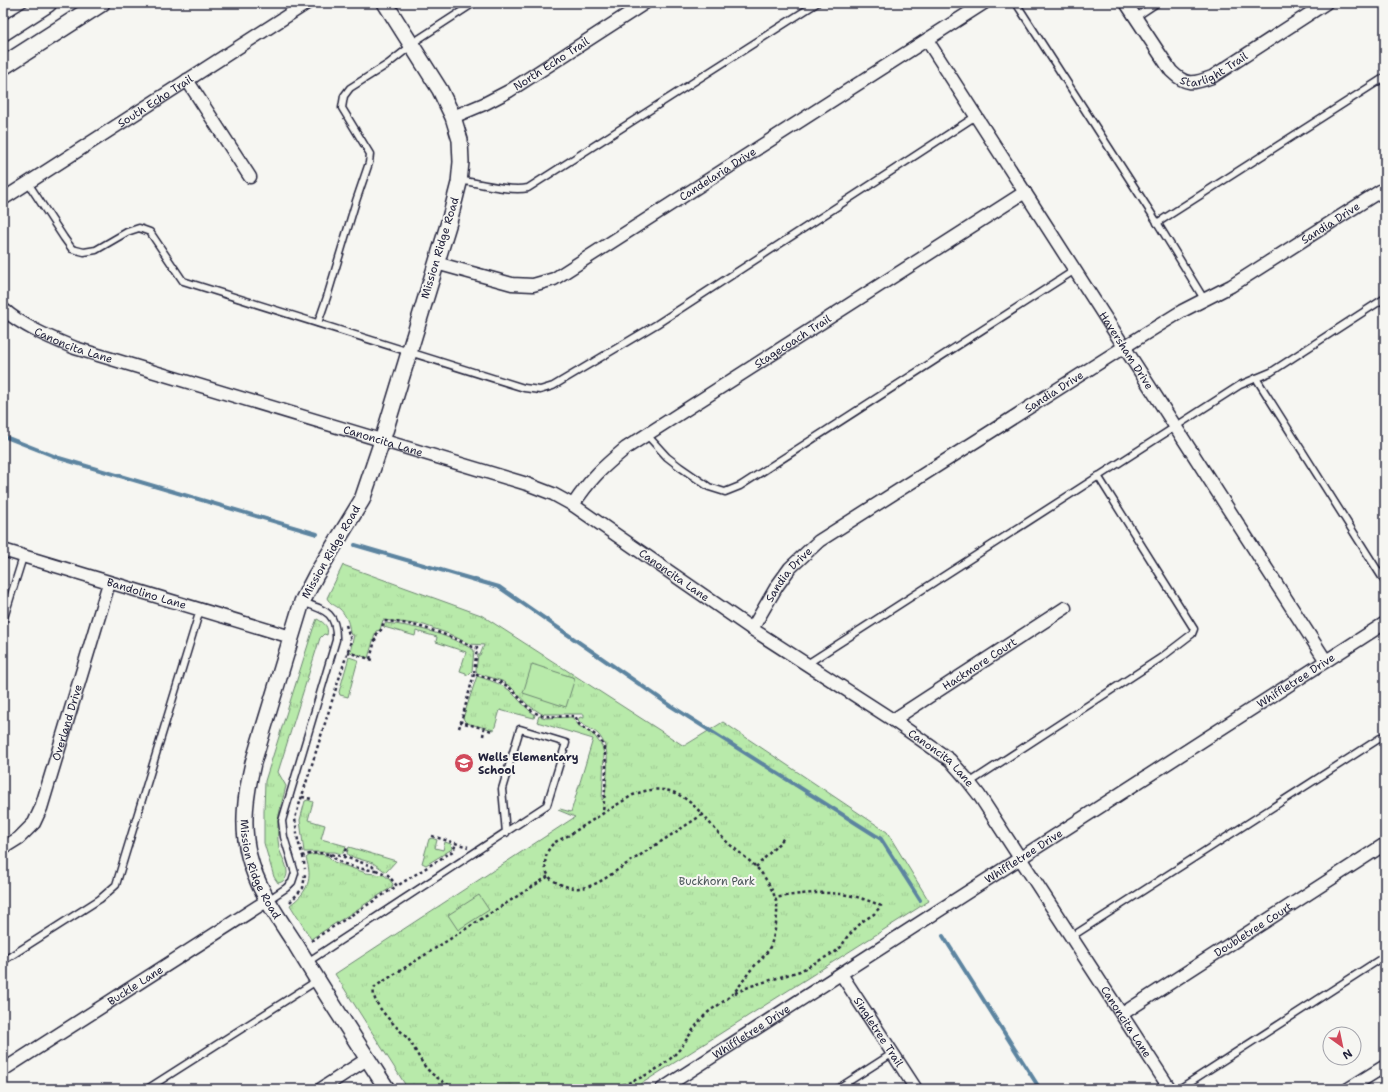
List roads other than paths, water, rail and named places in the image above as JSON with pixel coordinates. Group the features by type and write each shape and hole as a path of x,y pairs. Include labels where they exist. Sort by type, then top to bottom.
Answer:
{"main road":[{"path":"3,32 48,3"},
{"path":"3,66 101,3"}],"street":[{"name":"South Echo Trail","path":"3,198 307,3"},
{"name":"Mission Ridge Road","path":"385,3 440,90 453,117 460,140 459,180 449,222 382,441 362,500 316,575 302,602 253,763 245,814 249,856 257,880 306,963 387,1089"},
{"name":"North Echo Trail","path":"453,117 484,104 509,90 645,3"},
{"name":"Candelaria Drive","path":"436,263 512,284 533,285 554,279 984,3"},
{"name":"Starlight Trail","path":"1126,3 1171,71 1180,80 1189,82 1201,81 1212,77 1326,3"},
{"name":"Haversham Drive","path":"927,40 1326,661"},
{"path":"187,80 250,177"},
{"name":"Sandia Drive","path":"752,629 777,586 790,568 819,541 1124,346 1204,299 1231,286 1385,188"},
{"name":"Stagecoach Trail","path":"574,505 586,486 604,466 626,448 1025,192"},
{"name":"Canoncita Lane","path":"3,309 12,317 34,330 75,348 527,484 553,494 574,505 752,629 893,720 950,760 969,782 1020,858 1170,1089"},
{"name":"Bandolino Lane","path":"3,550 291,637"},
{"name":"Overland Drive","path":"3,848 19,838 34,823 41,808 109,583"},
{"name":"Hackmore Court","path":"893,720 1065,608"},
{"name":"Whiffletree Drive","path":"662,1089 1385,623"},
{"name":"Doubletree Court","path":"1122,1014 1385,844"},
{"name":"Buckle Lane","path":"3,1070 268,900"},
{"name":"Singletree Trail","path":"841,974 916,1089"},
{"path":"320,1089 368,1059"},
{"path":"1348,1089 1385,1066"}],"lane":[{"path":"318,323 328,297 356,201 369,163 370,154 342,108 344,96 350,88 388,64 411,45 474,3"},
{"path":"459,180 511,189 522,190 528,188 817,3"},
{"path":"1016,3 1204,299"},
{"path":"1136,17 1158,3"},
{"path":"1157,223 1385,77"},
{"path":"28,183 72,248 84,252 96,250 127,232 139,228 150,232 183,281 524,388 540,390 553,386 657,324 976,116"},
{"path":"647,435 666,456 680,467 709,487 725,492 740,486 1075,270"},
{"path":"807,664 1175,426 1240,385 1271,372 1385,298"},
{"path":"1256,378 1385,582"},
{"path":"969,782 1162,657 1192,634 1194,629 1098,476"},
{"path":"3,621 23,557"},
{"path":"268,900 286,888 292,882 295,873 284,837 282,821 336,640 334,619 317,607 302,602"},
{"path":"3,961 100,899 116,885 200,610"},
{"path":"306,963 506,833 548,805 566,743 520,729 502,789 506,833"},
{"path":"1071,937 1385,735"},
{"path":"1178,1089 1385,956"},
{"path":"147,1089 318,980"},
{"path":"837,1089 893,1053"}],"waterway":[{"path":"3,436 59,458 317,534"},
{"path":"355,545 499,587 671,706 881,839 920,900"},
{"path":"943,936 1040,1089"}],"place":[{"name":"Wells Elementary School","path":"464,763"}],"park label":[{"name":"Buckhorn Park","path":"717,881"}]}
